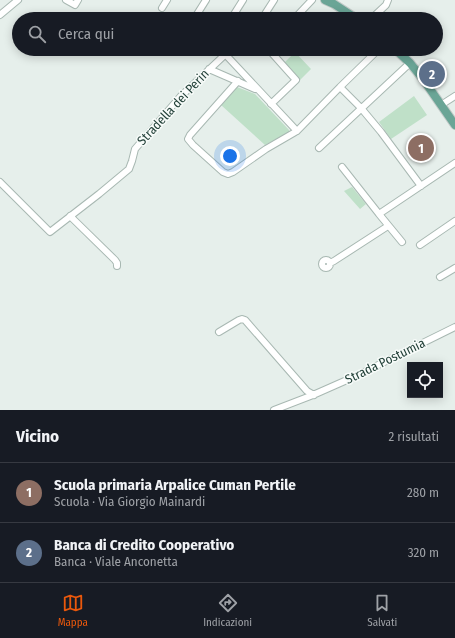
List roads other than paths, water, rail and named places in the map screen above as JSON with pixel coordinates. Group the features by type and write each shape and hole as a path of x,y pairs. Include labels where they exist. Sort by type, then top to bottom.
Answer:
{"main road":[{"path":"325,0 336,2 348,12"},
{"path":"402,56 423,79 455,125"}],"street":[{"path":"0,15 18,0"},
{"path":"66,0 75,5 78,0"},
{"path":"162,8 167,0"},
{"path":"198,12 206,0"},
{"path":"235,12 243,0"},
{"path":"266,12 274,0"},
{"path":"301,12 312,0"},
{"path":"378,12 386,5 388,0"},
{"name":"Stradella dei Perin","path":"0,182 50,232 129,169 135,149 180,97 223,56"},
{"path":"227,56 297,130"},
{"path":"271,104 296,80 274,56"},
{"path":"238,81 188,139 223,172 228,174 297,130 372,56"},
{"path":"319,148 410,63"},
{"path":"209,69 259,91"},
{"path":"340,87 382,132 421,186"},
{"path":"441,105 455,96"},
{"path":"379,214 455,163"},
{"path":"342,168 402,242"},
{"path":"70,216 115,260 117,266"},
{"path":"420,245 455,221"},
{"path":"330,263 388,226"},
{"path":"440,277 455,268"},
{"path":"219,332 239,320 245,320 307,391 314,395"},
{"name":"Strada Postumia","path":"274,410 314,395 356,376 455,327"}],"place":[{"name":"Banca di Credito Cooperativo","path":"432,74"},
{"name":"Scuola primaria Arpalice Cuman Pertile","path":"421,148"}]}
